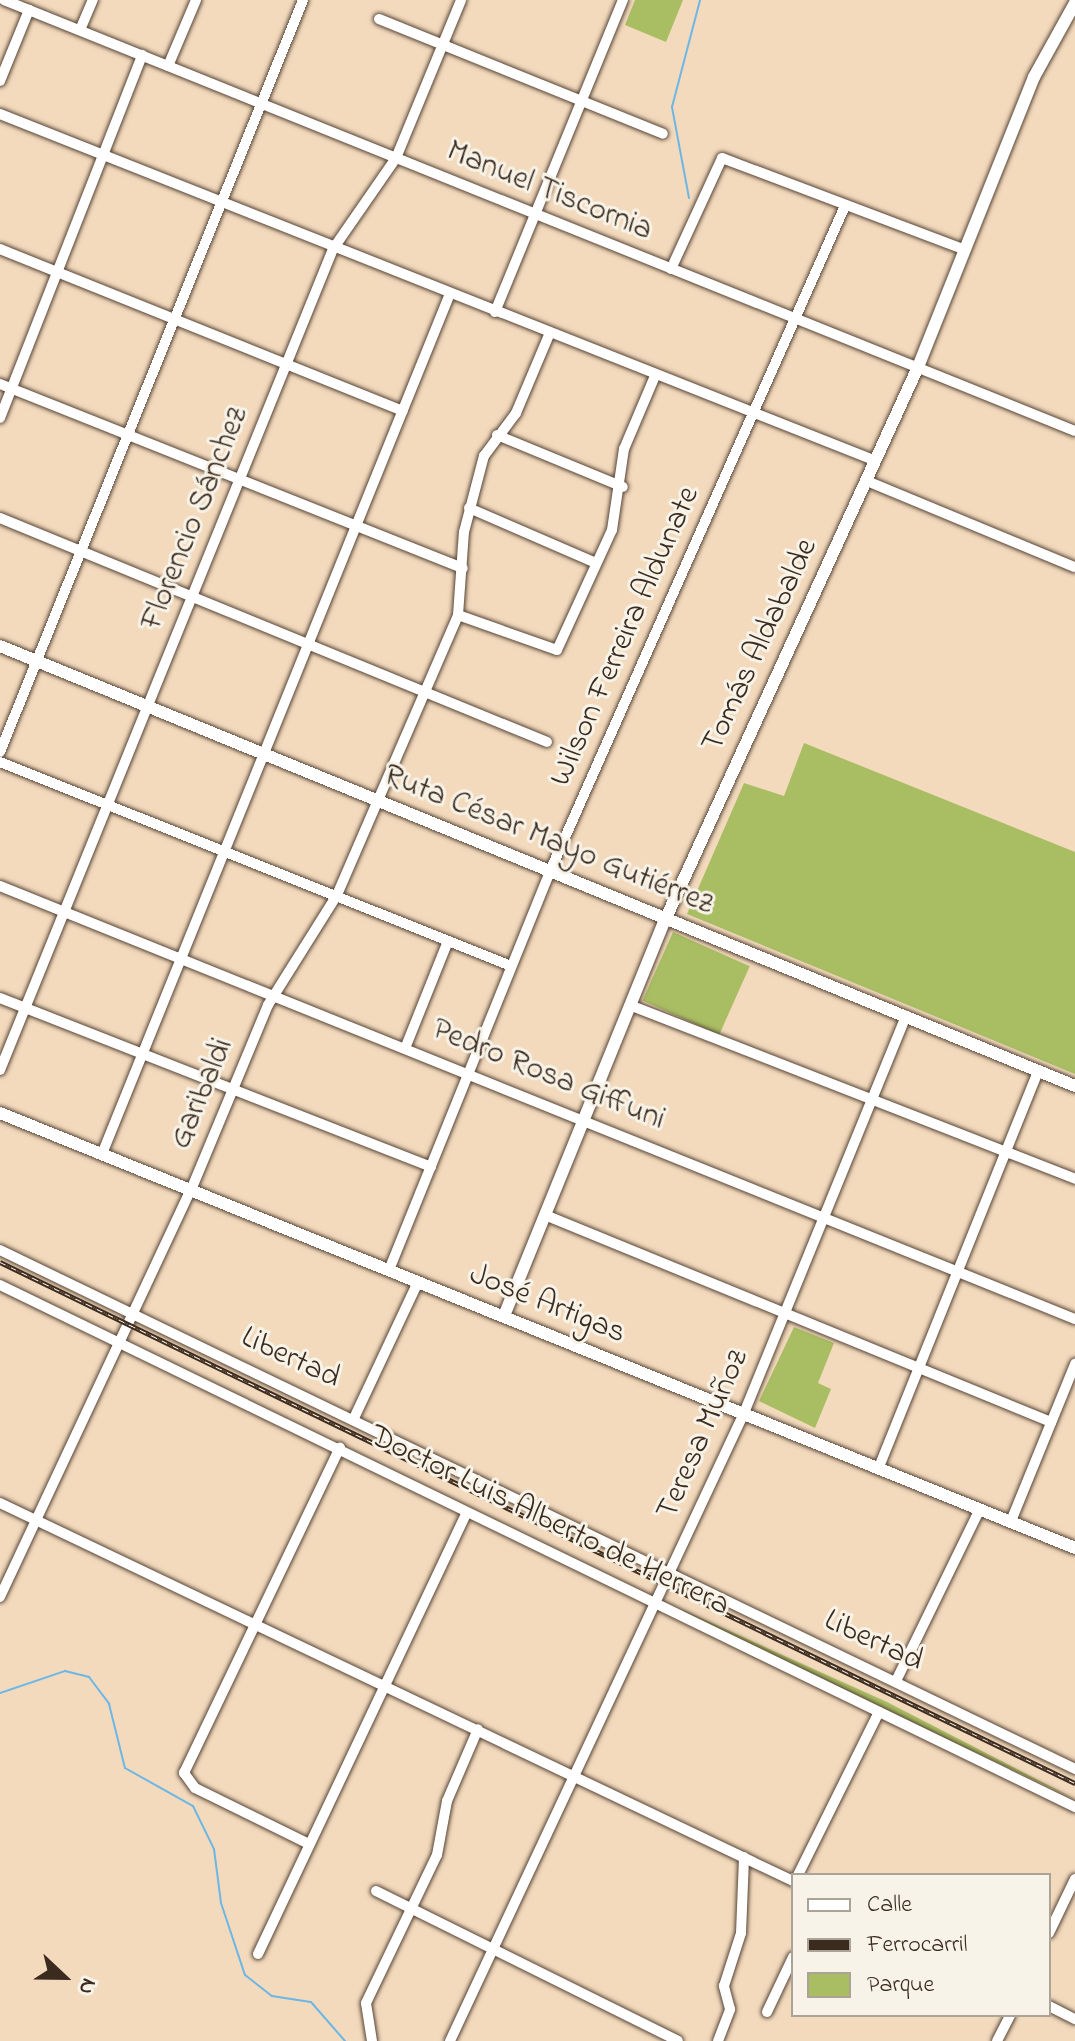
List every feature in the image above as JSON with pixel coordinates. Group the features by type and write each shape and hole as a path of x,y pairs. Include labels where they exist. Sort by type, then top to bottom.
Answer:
{"street":[{"name":"Manuel Tiscornia","path":"4,0 1075,431"},
{"path":"80,30 93,0"},
{"path":"168,66 196,0"},
{"path":"0,752 303,0"},
{"name":"Florencio Sánchez","path":"0,1070 333,249 396,158 461,0"},
{"path":"495,312 623,0"},
{"name":"Tomás Aldabalde","path":"504,1316 666,918 918,367 1034,77 1075,3"},
{"path":"0,81 29,10"},
{"path":"379,19 663,134"},
{"path":"0,418 142,55"},
{"path":"0,114 449,296 876,461"},
{"path":"671,269 722,158 965,250"},
{"name":"Wilson Ferreira Aldunate","path":"389,1270 551,869 845,206"},
{"path":"0,249 403,411"},
{"path":"102,1154 449,296"},
{"name":"Garibaldi","path":"0,1597 191,1190 273,995 337,895 458,615 469,508 497,435 516,413 549,335"},
{"path":"458,615 557,650 596,563 623,487 624,449 655,376"},
{"path":"0,384 463,568"},
{"path":"497,435 623,487"},
{"path":"867,481 1075,567"},
{"path":"469,508 596,563"},
{"path":"0,518 547,742"},
{"name":"Ruta César Mayo Gutiérrez","path":"0,646 1075,1086"},
{"path":"0,762 511,966"},
{"name":"Pedro Rosa Giffuni","path":"0,886 469,1070 1075,1319"},
{"path":"406,1046 448,941"},
{"path":"0,998 431,1167"},
{"path":"632,1006 872,1097 1075,1179"},
{"name":"Teresa Muñoz","path":"450,2041 744,1413 906,1016"},
{"path":"879,1467 1038,1071"},
{"name":"José Artigas","path":"0,1113 1075,1548"},
{"path":"545,1215 1051,1422"},
{"name":"Libertad","path":"0,1250 354,1418 670,1575 1075,1769"},
{"path":"354,1418 418,1282"},
{"name":"Doctor Luis Alberto de Herrera","path":"0,1285 122,1340 466,1513 1075,1807"},
{"path":"1011,1521 1051,1422 1070,1391 1075,1364"},
{"path":"309,1844 185,1778 340,1448"},
{"path":"0,1503 257,1621 791,1880"},
{"path":"896,1681 980,1509"},
{"path":"258,1954 466,1513"},
{"path":"799,1873 879,1712"},
{"path":"372,2041 366,2003 412,1907 478,1729"},
{"path":"718,2041 730,2009 724,1986 741,1933 744,1857"},
{"path":"1051,1929 1075,1879"},
{"path":"376,1891 678,2041"},
{"path":"767,2012 791,1961"},
{"path":"1051,2007 1075,2019"},
{"path":"997,2041 1009,2017"}],"green space":[{"path":"635,0 683,0 666,42 625,25"},
{"path":"804,743 1075,852 1075,1074 687,914 744,783 784,796"},
{"path":"673,932 750,966 719,1035 642,1001"},
{"path":"794,1327 834,1343 818,1383 831,1389 815,1428 759,1401"},
{"path":"683,1610 887,1702 1075,1799 679,1614"}],"waterway":[{"path":"689,198 672,107 700,0"},
{"path":"0,1693 65,1671 89,1677 109,1704 125,1768 193,1806 214,1849 221,1903 245,1975 272,1996 311,2002 345,2041"}],"railway":[{"path":"0,1262 1075,1783"}]}
